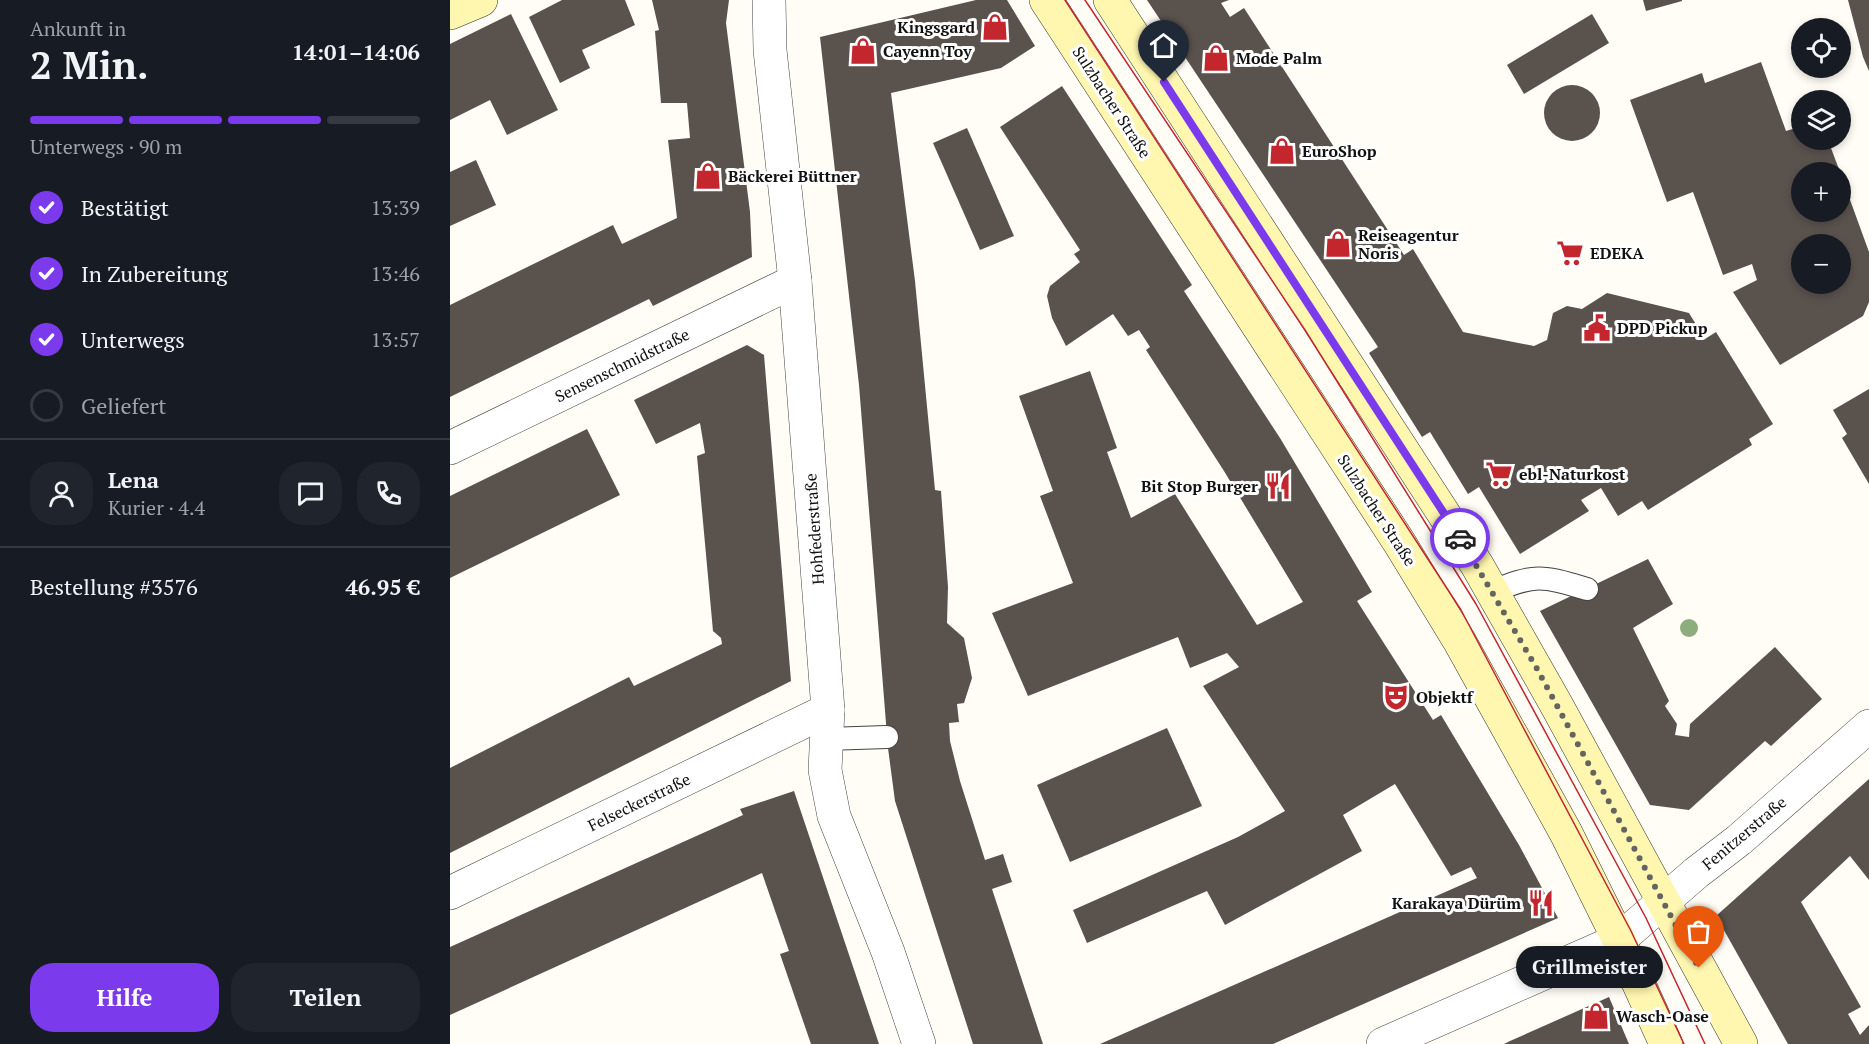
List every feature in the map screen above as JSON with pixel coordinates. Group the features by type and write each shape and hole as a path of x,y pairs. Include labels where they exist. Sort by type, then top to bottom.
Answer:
{"main road":[{"path":"450,14 481,0"},
{"name":"Sulzbacher Straße","path":"1046,0 1429,590 1535,775 1619,940 1666,1044"},
{"path":"1110,0 1394,434 1492,592 1741,1044"}],"street":[{"name":"Hohfederstraße","path":"769,0 770,50 795,281 827,724 825,770 834,816 888,952 918,1044"},
{"name":"Sensenschmidstraße","path":"450,448 795,281"},
{"name":"Felseckerstraße","path":"450,894 827,724"},
{"name":"Fenitzerstraße","path":"1383,1044 1619,940 1663,900 1739,840 1869,726"}],"lane":[{"path":"1492,592 1511,584 1543,576 1587,589"},
{"path":"827,724 887,737"}],"building":[{"path":"562,0 625,0 635,25 582,50 590,68 560,83 529,17"},
{"path":"652,0 729,0 726,23 750,212 752,257 653,306 649,299 450,397 450,305 613,225 622,244 677,218 668,140 690,138 687,103 661,103 655,31 659,30"},
{"path":"976,0 1007,0 1035,46 1001,68 891,93 915,281 935,490 941,491 948,587 947,623 964,638 972,678 964,703 957,704 959,722 949,723 950,741 985,860 1003,854 1012,882 992,889 1043,1044 973,1044 895,801 888,748 859,385 820,37"},
{"path":"1147,0 1229,0 1221,3 1230,17 1244,8 1404,255 1413,249 1463,332 1534,346 1547,340 1553,313 1567,306 1582,309 1607,293 1689,313 1705,339 1716,332 1773,424 1749,439 1752,445 1648,510 1642,501 1618,516 1601,488 1581,500 1589,511 1520,554 1479,487 1468,494 1430,432 1422,437 1369,353 1378,347"},
{"path":"1643,0 1682,0 1682,1 1646,11"},
{"path":"1848,0 1869,0 1869,71 1863,57"},
{"path":"511,14 558,110 507,135 490,100 450,120 450,44"},
{"path":"1592,14 1609,43 1524,94 1507,65"},
{"path":"1761,62 1786,131 1791,129 1791,150 1832,150 1836,162 1791,162 1791,222 1851,222 1851,202 1869,252 1869,302 1863,316 1780,365 1733,292 1757,280 1752,264 1723,275 1693,192 1667,202 1630,100 1702,73 1705,83"},
{"path":"1566,85 1578,85 1592,93 1600,107 1598,124 1592,133 1578,141 1566,141 1549,129 1544,119 1544,107 1556,90"},
{"path":"1062,86 1192,285 1184,291 1280,438 1372,592 1357,601 1433,720 1441,715 1519,845 1558,918 1273,1044 1100,1044 1477,878 1471,867 1451,876 1395,784 1343,815 1362,851 1225,925 1207,891 1087,943 1073,910 1238,837 1285,811 1203,686 1239,667 1227,653 1190,668 1178,637 1028,696 992,613 1073,583 1040,496 1053,491 1019,396 1090,371 1117,448 1107,452 1131,518 1175,494 1257,625 1303,602 1224,471 1146,350 1150,347 1139,330 1128,336 1113,314 1066,346 1052,318 1047,296 1050,286 1080,262 1074,254 1080,250 1000,127"},
{"path":"967,128 1014,236 980,250 933,143"},
{"path":"476,160 496,205 450,226 450,172"},
{"path":"747,345 764,355 791,681 450,853 450,768 629,677 634,686 722,644 721,638 713,631 697,456 705,453 700,423 656,444 634,400"},
{"path":"1869,389 1869,484 1842,438 1847,434 1833,410"},
{"path":"587,429 620,495 450,578 450,496"},
{"path":"1648,559 1673,604 1633,628 1669,701 1665,706 1677,724 1675,735 1689,737 1690,724 1775,647 1822,699 1771,746 1765,741 1689,810 1650,805 1540,611"},
{"path":"1167,728 1202,806 1070,862 1037,785"},
{"path":"1869,779 1869,880 1850,856 1801,902 1861,1007 1848,1014 1860,1035 1869,1025 1869,1044 1788,1044 1716,916"},
{"path":"794,791 879,1044 811,1044 780,954 789,951 762,873 450,1015 450,947 743,815 740,809"},
{"path":"1609,997 1629,1044 1504,1044 1510,1041"}],"tram line":[{"path":"1065,0 1461,610 1631,931 1684,1044"},
{"path":"1085,0 1305,330 1476,604 1646,918 1705,1044"}],"way so far":[{"path":"1460,538 1536,667 1699,968"}],"place":[{"name":"Kingsgard","path":"995,27"},
{"name":"Cayenn Toy","path":"863,51"},
{"name":"Mode Palm","path":"1216,58"},
{"name":"EuroShop","path":"1282,151"},
{"name":"Bäckerei Büttner","path":"708,176"},
{"name":"Reiseagentur Noris","path":"1338,244"},
{"name":"EDEKA","path":"1570,253"},
{"name":"DPD Pickup","path":"1597,328"},
{"name":"ebl-Naturkost","path":"1499,474"},
{"name":"Bit Stop Burger","path":"1278,486"},
{"name":"Objektf","path":"1396,697"},
{"name":"Karakaya Dürüm","path":"1541,903"},
{"name":"Grillmeister","path":"1699,968"},
{"name":"Wasch-Oase","path":"1596,1016"}],"route":[{"path":"1164,82 1460,538"}]}
